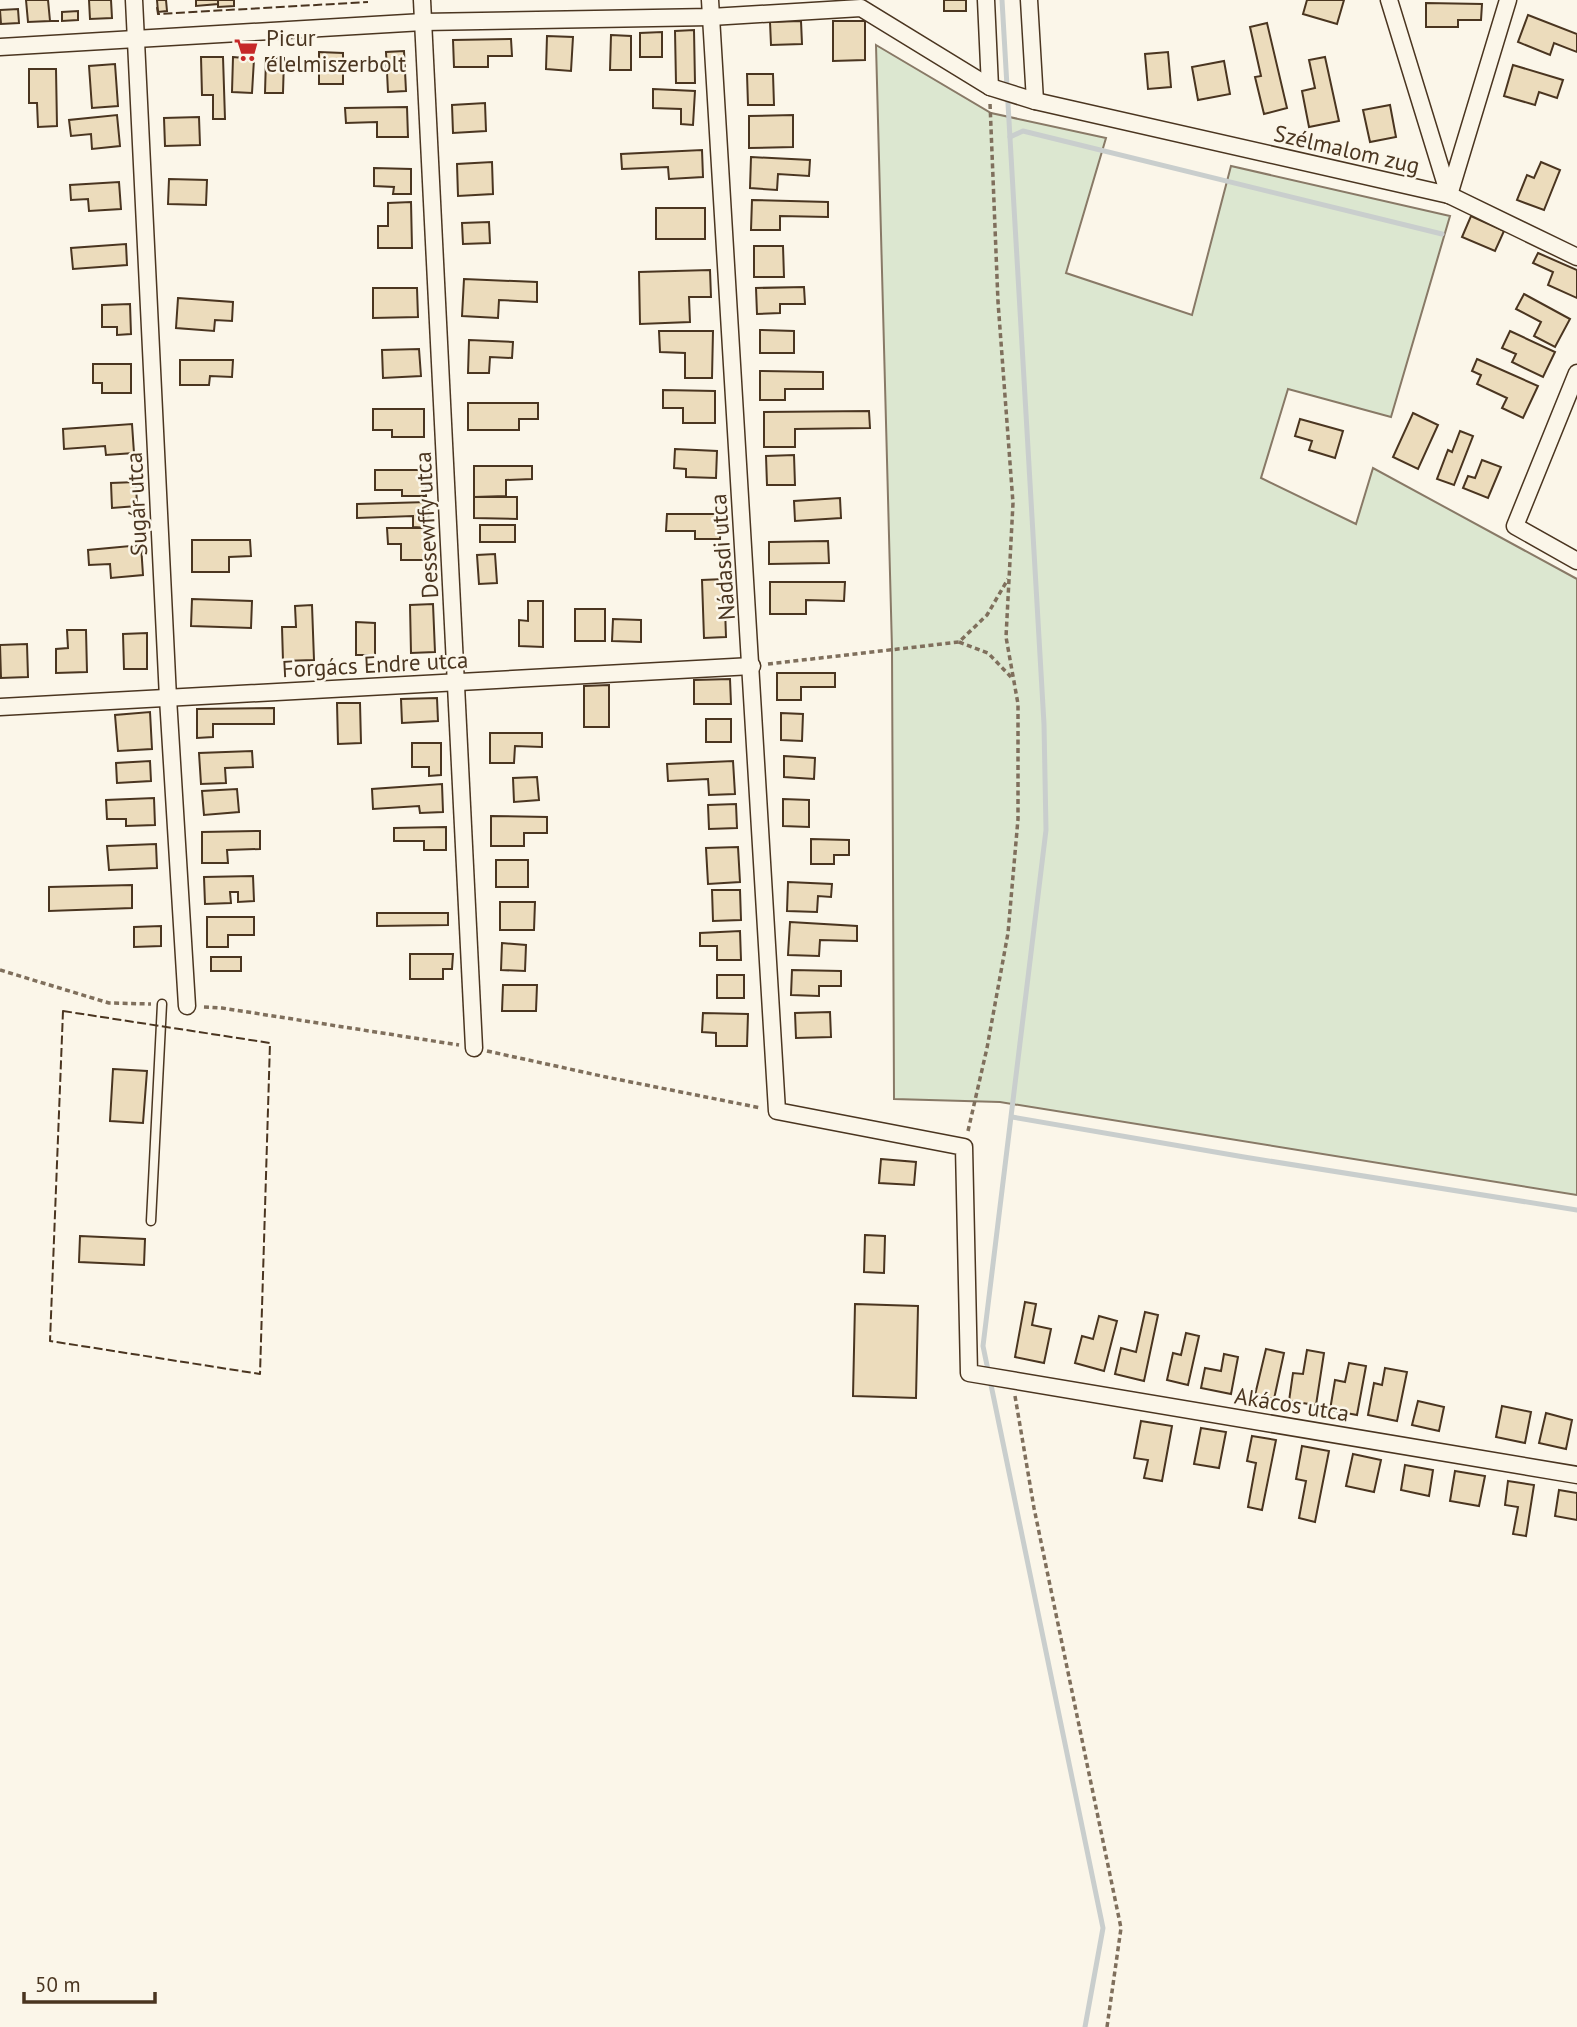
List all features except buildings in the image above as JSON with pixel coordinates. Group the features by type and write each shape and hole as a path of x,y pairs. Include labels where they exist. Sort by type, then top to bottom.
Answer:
{"street":[{"name":"Sugár utca","path":"134,0 168,698 187,1006"},
{"name":"Dessewffy utca","path":"422,0 474,1048"},
{"name":"Nádasdi utca","path":"710,0 777,1111"},
{"path":"986,0 1003,92"},
{"path":"1029,0 1035,101"},
{"name":"Szélmalom zug","path":"0,47 423,22 711,18 861,8 1003,92 1449,195 1389,0"},
{"path":"1508,0 1449,195 1577,257"},
{"path":"1577,373 1515,526 1577,561"},
{"name":"Forgács Endre utca","path":"0,707 752,666"},
{"path":"777,1111 964,1147"},
{"name":"Akácos utca","path":"964,1147 969,1373 1577,1475"}],"lane":[{"path":"151,1221 162,1004"}],"path":[{"path":"964,1147 987,1048 1008,933 1018,819 1018,704 1006,637 1013,503 998,302 1003,92"},
{"path":"959,642 986,615 1009,577"},
{"path":"752,666 959,642 988,653 1013,678"},
{"path":"0,970 109,1003 162,1004"},
{"path":"187,1006 222,1008 474,1048 777,1111"},
{"path":"1005,1380 1121,1927 1107,2027"}],"green space":[{"path":"876,45 991,113 1106,138 1066,273 1192,315 1231,166 1450,216 1391,417 1288,389 1261,478 1356,524 1373,468 1577,579 1577,1195 1000,1102 894,1099 892,649"}],"waterway":[{"path":"1002,0 1044,724 1046,830 983,1346 1103,1928 1085,2027"},
{"path":"1010,137 1023,131 1442,234"},
{"path":"1012,1117 1577,1210"}],"fence":[{"path":"157,7 158,14 368,2"},
{"path":"50,21 62,21"},
{"path":"63,1011 270,1043 260,1374 50,1341 63,1011"}],"place":[{"name":"Picur élelmiszerbolt","path":"246,50"}]}
